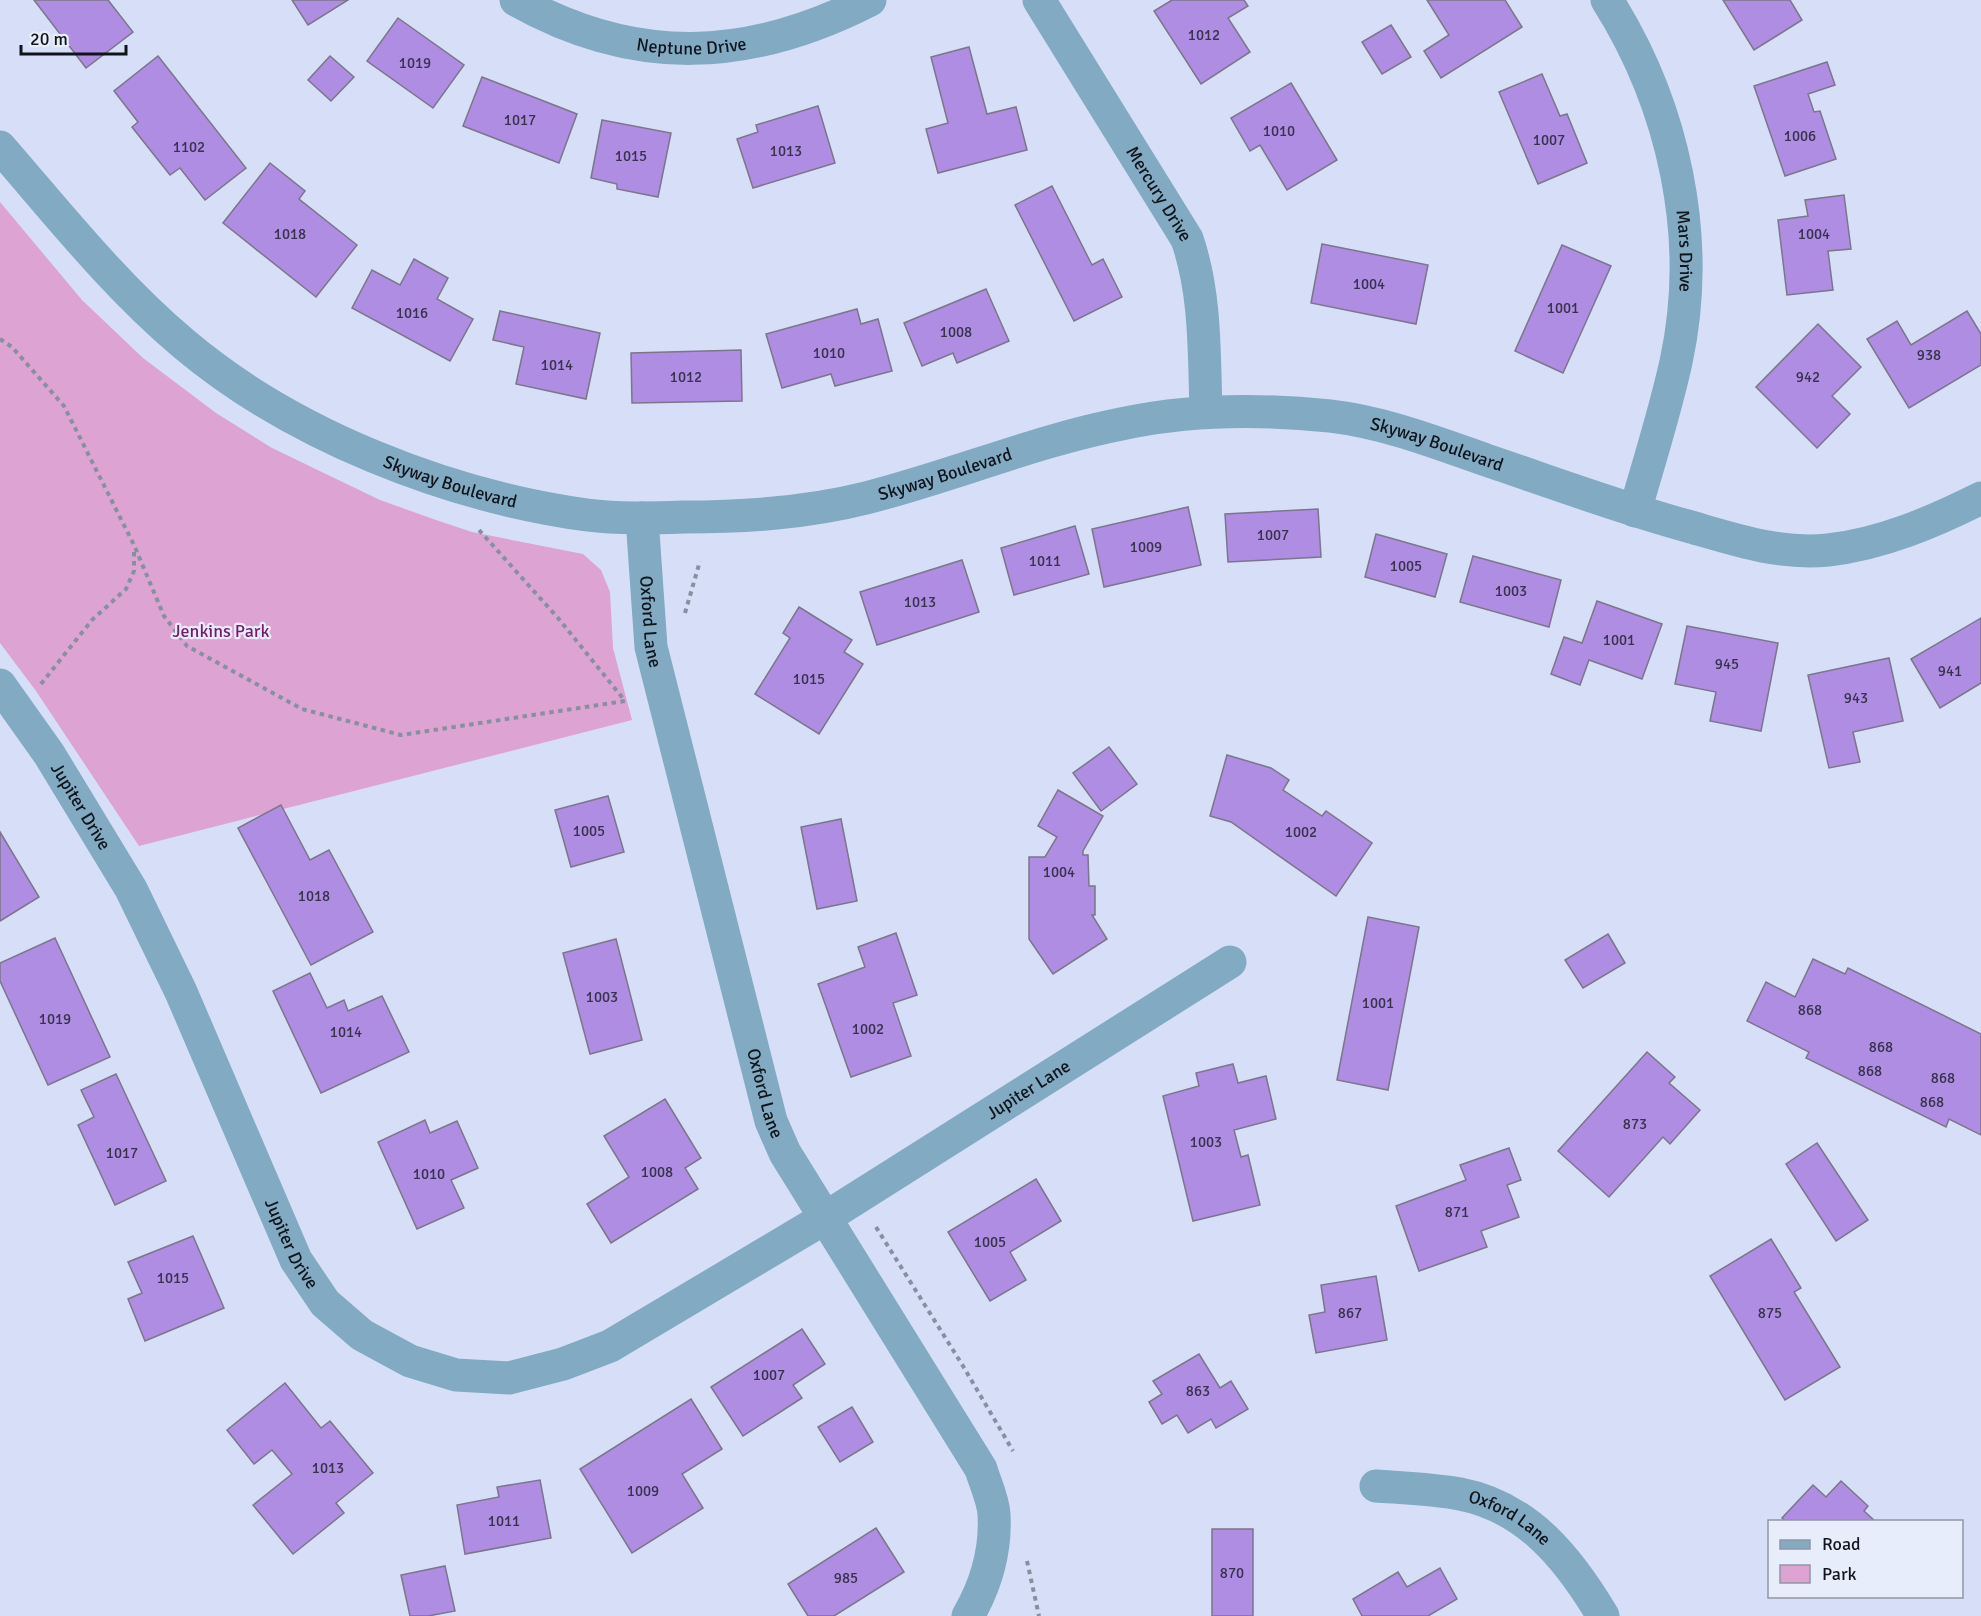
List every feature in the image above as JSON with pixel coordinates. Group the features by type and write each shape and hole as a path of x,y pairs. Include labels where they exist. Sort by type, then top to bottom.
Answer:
{"street":[{"name":"Neptune Drive","path":"516,0 546,17 584,32 637,46 684,50 738,45 784,34 845,13 870,0"},
{"name":"Mercury Drive","path":"1039,0 1187,239 1196,266 1202,300 1206,411"},
{"name":"Mars Drive","path":"1607,0 1630,36 1652,86 1680,192 1685,246 1683,306 1676,361 1635,511"},
{"name":"Skyway Boulevard","path":"0,147 120,286 187,347 253,394 321,434 406,469 510,500 590,516 642,518 757,516 823,508 875,495 1056,440 1126,423 1206,411 1335,417 1408,433 1635,511 1764,548 1825,550 1877,540 1921,526 1981,498"},
{"name":"Oxford Lane","path":"642,518 651,647 760,1088 784,1153 981,1469 994,1512 993,1550 981,1592 968,1616"},
{"name":"Jupiter Drive","path":"0,686 49,754 131,889 181,992 296,1260 326,1303 362,1335 410,1361 456,1375 509,1378 563,1364 610,1346 825,1218"},
{"name":"Jupiter Lane","path":"825,1218 1230,962"},
{"name":"Oxford Lane","path":"1376,1486 1461,1494 1512,1513 1546,1538 1580,1577 1603,1616"}],"path":[{"path":"0,339 12,347 64,406 134,545 164,616 187,646 302,709 402,735 625,701 558,618 471,521"},
{"path":"36,691 92,620 126,589 134,571 134,545"},
{"path":"683,617 700,561"},
{"path":"857,1197 1009,1442 1016,1462"},
{"path":"1027,1557 1039,1616"}],"green space":[{"name":"Jenkins Park","path":"0,202 82,300 143,358 216,413 272,448 380,500 436,520 472,532 583,554 601,570 610,592 613,648 632,720 139,846 36,691 0,643"}],"building":[{"path":"34,0 108,0 133,32 86,68"},
{"path":"292,0 348,0 308,25"},
{"path":"1172,0 1244,0 1248,6 1228,18 1250,52 1201,84 1154,11"},
{"path":"1427,0 1505,0 1522,27 1441,78 1424,51 1449,35"},
{"path":"1723,0 1790,0 1802,20 1754,50"},
{"path":"398,18 464,65 433,108 367,61"},
{"path":"1391,25 1411,57 1382,74 1362,42"},
{"path":"969,47 987,114 1016,107 1027,150 938,173 926,129 948,123 931,57"},
{"path":"158,56 246,168 205,200 180,168 170,175 132,127 138,122 114,91"},
{"path":"330,56 354,77 331,101 308,80"},
{"path":"1827,62 1835,85 1808,94 1814,112 1820,111 1836,159 1785,176 1754,86"},
{"path":"1542,74 1560,116 1567,114 1587,163 1538,184 1499,92"},
{"path":"482,77 577,114 559,163 463,126"},
{"path":"1291,83 1337,160 1287,190 1260,145 1250,151 1231,118"},
{"path":"818,106 835,163 753,188 737,139 758,132 756,125"},
{"path":"602,120 671,133 658,197 617,189 617,184 591,178"},
{"path":"270,163 305,191 299,199 357,245 316,297 223,223"},
{"path":"1052,186 1092,265 1103,259 1122,297 1074,321 1015,205"},
{"path":"1844,195 1851,249 1828,251 1833,290 1787,295 1778,220 1808,216 1805,200"},
{"path":"1322,244 1428,265 1416,324 1311,303"},
{"path":"1562,245 1611,266 1563,373 1515,351"},
{"path":"414,259 448,278 437,299 473,319 450,361 352,308 372,270 400,285"},
{"path":"986,289 1009,341 957,363 953,353 922,366 904,323"},
{"path":"857,309 861,324 878,319 892,371 835,386 831,374 782,388 766,334"},
{"path":"500,311 600,333 586,399 516,384 524,347 493,340"},
{"path":"1967,311 1981,334 1981,365 1909,408 1867,339 1897,321 1911,345"},
{"path":"1818,324 1861,367 1832,396 1850,414 1817,448 1756,387"},
{"path":"741,350 742,401 632,403 631,353"},
{"path":"1188,507 1201,565 1104,587 1092,529"},
{"path":"1318,509 1321,557 1228,562 1225,514"},
{"path":"1075,526 1089,574 1014,595 1001,548"},
{"path":"1376,534 1447,554 1435,597 1365,577"},
{"path":"1473,556 1561,580 1549,627 1460,602"},
{"path":"962,560 979,612 877,645 860,592"},
{"path":"1597,601 1662,624 1642,679 1589,660 1580,685 1551,674 1564,637 1582,643"},
{"path":"799,607 852,640 844,652 863,664 819,734 755,694 790,638 783,633"},
{"path":"1981,618 1981,683 1940,708 1911,659"},
{"path":"1687,626 1778,643 1761,731 1710,721 1716,692 1675,684"},
{"path":"1889,658 1903,721 1853,732 1860,762 1829,768 1808,675"},
{"path":"1109,747 1137,784 1101,811 1073,773"},
{"path":"1227,755 1271,768 1289,780 1283,790 1322,816 1326,811 1372,843 1336,896 1231,822 1210,816"},
{"path":"1058,790 1103,816 1083,851 1083,855 1088,855 1089,886 1095,886 1095,915 1092,915 1107,939 1053,974 1029,939 1029,857 1045,857 1057,837 1038,826"},
{"path":"608,796 624,852 571,867 555,810"},
{"path":"281,805 310,860 329,850 373,932 311,965 238,828"},
{"path":"841,819 857,901 817,909 801,827"},
{"path":"0,832 39,897 0,921"},
{"path":"1368,917 1419,927 1388,1090 1337,1080"},
{"path":"896,933 917,995 893,1003 911,1056 851,1077 818,984 865,967 858,947"},
{"path":"1608,934 1625,963 1583,988 1565,960"},
{"path":"55,938 110,1057 48,1085 0,981 0,963"},
{"path":"616,939 642,1040 590,1054 563,953"},
{"path":"1813,959 1845,974 1848,968 1981,1034 1981,1135 1949,1119 1946,1127 1806,1058 1809,1052 1747,1021 1766,982 1795,997"},
{"path":"310,973 327,1008 344,1000 348,1011 382,996 409,1052 321,1093 273,991"},
{"path":"1647,1052 1675,1077 1669,1083 1700,1110 1670,1144 1663,1137 1609,1197 1558,1151"},
{"path":"1233,1064 1238,1083 1266,1076 1276,1119 1234,1130 1241,1157 1248,1155 1260,1205 1193,1221 1163,1096 1199,1086 1196,1073"},
{"path":"116,1074 166,1181 115,1205 78,1125 94,1117 81,1090"},
{"path":"665,1099 701,1158 685,1168 698,1189 611,1243 587,1204 629,1177 604,1136"},
{"path":"425,1120 430,1133 457,1121 478,1168 451,1180 464,1208 417,1229 378,1142"},
{"path":"1817,1143 1868,1220 1836,1241 1786,1164"},
{"path":"1509,1148 1521,1180 1507,1185 1519,1217 1481,1231 1487,1247 1419,1271 1396,1206 1466,1180 1460,1165"},
{"path":"1036,1179 1061,1221 1010,1252 1026,1280 990,1301 948,1232"},
{"path":"193,1236 224,1308 145,1341 128,1299 142,1293 128,1262"},
{"path":"1771,1239 1801,1288 1794,1292 1840,1367 1785,1400 1710,1276"},
{"path":"1376,1276 1387,1340 1316,1353 1309,1315 1325,1312 1321,1285"},
{"path":"802,1329 825,1364 793,1385 802,1398 743,1436 711,1387"},
{"path":"1199,1354 1220,1388 1231,1381 1248,1409 1216,1428 1211,1419 1188,1433 1177,1415 1162,1424 1149,1402 1162,1394 1153,1381"},
{"path":"285,1383 321,1428 330,1421 373,1473 336,1503 344,1513 293,1554 253,1505 292,1474 272,1450 254,1464 227,1430"},
{"path":"691,1399 722,1449 682,1474 703,1508 632,1553 580,1469"},
{"path":"852,1407 873,1442 840,1462 818,1427"},
{"path":"540,1480 551,1538 465,1554 457,1505 499,1497 497,1487"},
{"path":"1841,1481 1868,1506 1864,1511 1874,1520 1784,1520 1782,1518 1813,1485 1826,1497"},
{"path":"876,1528 904,1572 834,1616 808,1616 788,1584"},
{"path":"1212,1529 1253,1529 1253,1616 1212,1616"},
{"path":"445,1566 455,1611 428,1616 410,1616 401,1575"},
{"path":"1440,1568 1457,1599 1428,1616 1362,1616 1353,1599 1398,1572 1407,1587"}]}
